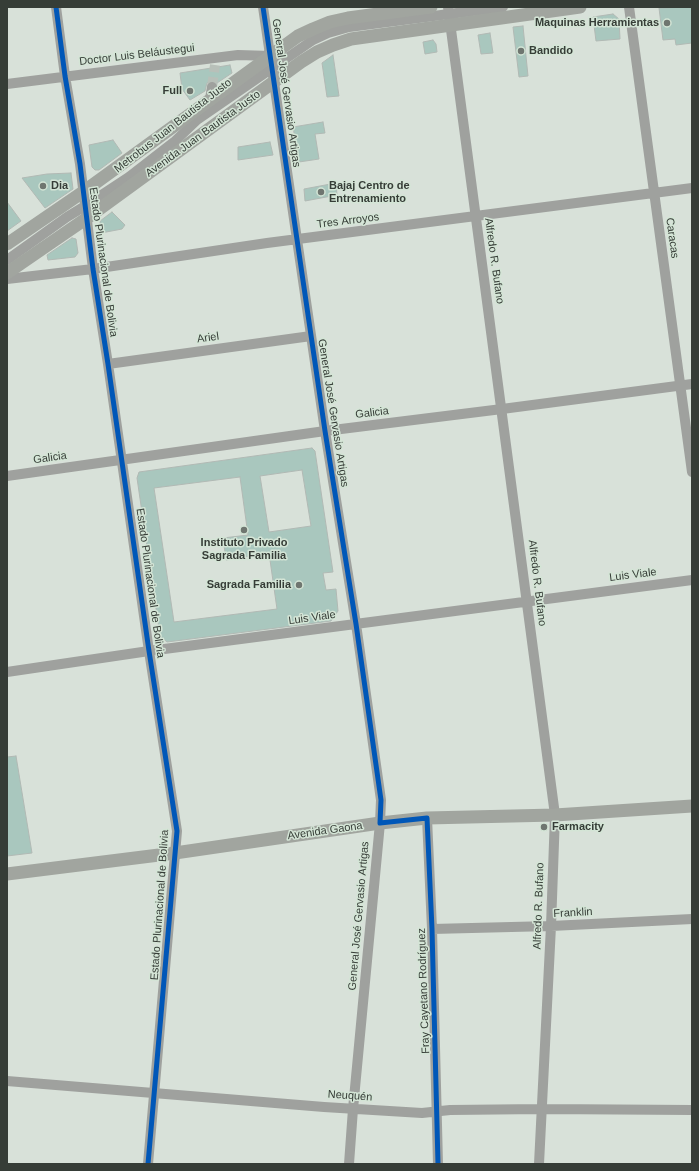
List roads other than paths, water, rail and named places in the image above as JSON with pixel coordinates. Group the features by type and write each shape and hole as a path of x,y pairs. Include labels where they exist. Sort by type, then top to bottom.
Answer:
{"main road":[{"path":"7,244 83,192 211,93 271,62 298,36 330,22 348,18 431,7"},
{"name":"Avenida Juan Bautista Justo","path":"7,273 86,212 317,52 351,39 449,15 580,7"},
{"name":"Avenida Gaona","path":"7,874 175,853 380,823 427,818 555,815 692,806"}],"street":[{"name":"Estado Plurinacional de Bolivia","path":"56,7 65,76 80,164 93,269 149,651 177,831 148,1164"},
{"name":"General José Gervasio Artigas","path":"263,7 325,431 356,624 380,800 380,823 349,1164"},
{"name":"Metrobus Juan Bautista Justo","path":"7,260 67,217 86,212 174,142 197,120 243,87 271,62 328,34 349,28 503,7"},
{"name":"Caracas","path":"629,7 692,472"},
{"name":"Alfredo R. Bufano","path":"449,15 555,815 539,1164"},
{"name":"Doctor Luis Beláustegui","path":"7,84 65,76 216,61 238,55 271,62"},
{"name":"Tres Arroyos","path":"7,279 93,269 259,244 692,188"},
{"name":"Ariel","path":"108,364 311,336"},
{"name":"Galicia","path":"7,476 325,431 502,410 692,384"},
{"name":"Luis Viale","path":"7,672 149,651 692,580"},
{"name":"Fray Cayetano Rodríguez","path":"427,818 432,928 438,1164"},
{"name":"Franklin","path":"432,928 551,926 692,919"},
{"name":"Neuquén","path":"7,1081 353,1109 422,1113 450,1110 692,1110"}],"tunnel":[{"path":"212,87 215,65"}],"place":[{"name":"Maquinas Herramientas","path":"667,23"},
{"name":"Bandido","path":"521,51"},
{"name":"Full","path":"190,91"},
{"name":"Dia","path":"43,186"},
{"name":"Bajaj Centro de Entrenamiento","path":"321,192"},
{"name":"Instituto Privado Sagrada Familia","path":"244,530"},
{"name":"Sagrada Familia","path":"299,585"},
{"name":"Farmacity","path":"544,827"}]}
